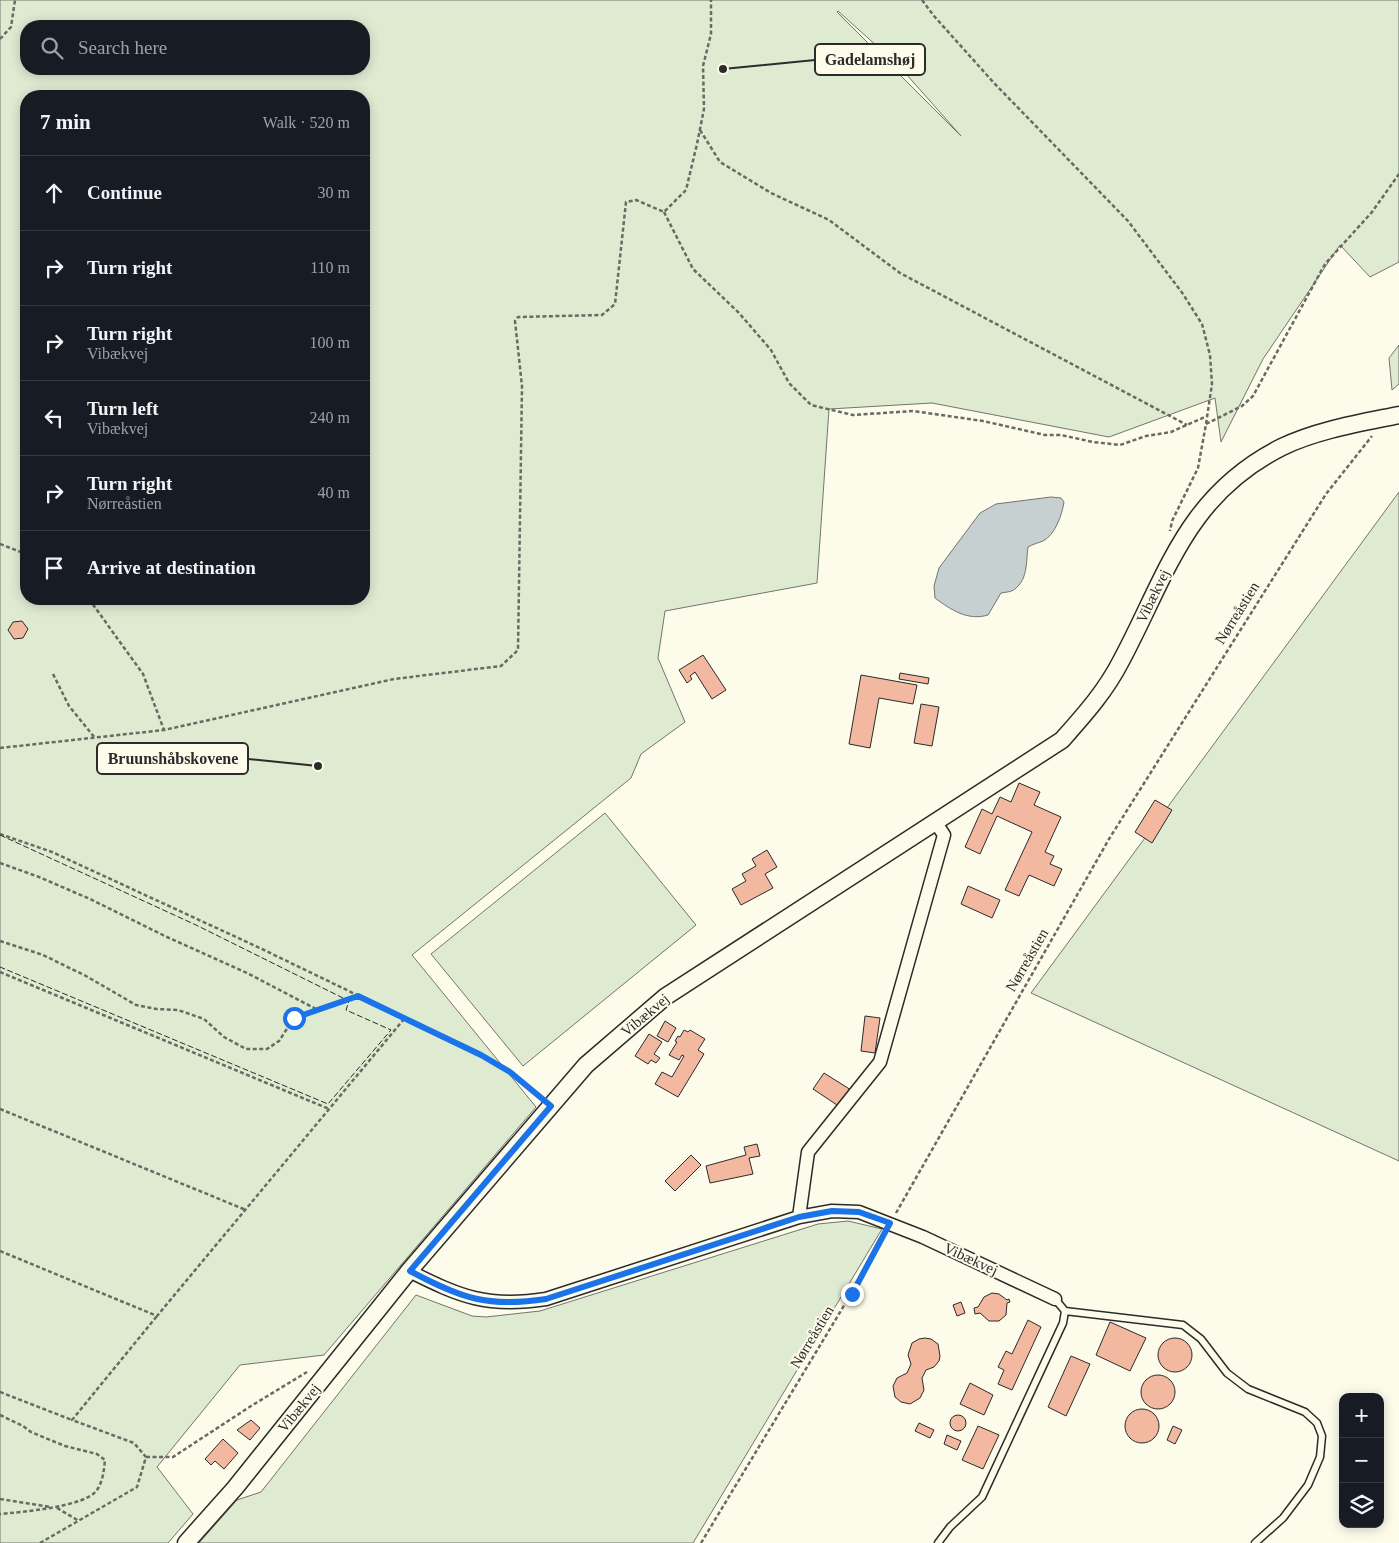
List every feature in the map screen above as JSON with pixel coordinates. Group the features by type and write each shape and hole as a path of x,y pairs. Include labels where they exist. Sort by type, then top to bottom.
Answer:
{"street":[{"name":"Vibækvej","path":"186,1543 235,1488 410,1271 586,1065 665,997 1062,740 1098,700 1121,661 1164,572 1192,523 1218,492 1248,467 1283,447 1320,433 1393,416"},
{"path":"799,1217 808,1152 880,1062 944,835 936,823"},
{"name":"Vibækvej","path":"410,1271 444,1289 469,1298 494,1302 520,1303 546,1299 799,1217 832,1211 859,1212 923,1237 1055,1299"}],"lane":[{"path":"1055,1299 1065,1311 1183,1325 1201,1339 1227,1373 1248,1389 1305,1412 1317,1423 1322,1436 1320,1457 1308,1485 1283,1518 1255,1543"},
{"path":"938,1543 950,1527 982,1497 1063,1323 1065,1311"}],"path":[{"path":"1,38 10,27 15,0"},
{"path":"664,212 686,190 700,130 704,109 703,66 711,34 711,0"},
{"path":"922,0 994,83 1128,221 1184,294 1202,324 1210,355 1212,384 1208,416 1198,468 1172,521 1169,535"},
{"path":"700,130 720,162 771,193 829,220 900,273 1187,426"},
{"path":"1206,424 1242,406 1253,396 1326,264 1372,212 1399,174"},
{"path":"0,748 164,730 394,678 501,666 518,650 522,386 515,321 518,317 602,315 615,304 626,202 636,200 664,212 693,270 739,313 770,350 789,383 812,406 853,415 913,411 983,420 1045,435 1061,435 1093,442 1120,444 1146,436 1171,432 1208,416"},
{"name":"Nørreåstien","path":"700,1543 852,1294 890,1223 1108,839 1326,494 1393,416"},
{"path":"0,544 20,552"},
{"path":"92,605 142,674 164,730"},
{"path":"53,674 69,706 95,738"},
{"path":"0,834 52,852 262,949 481,1055 510,1072 551,1106"},
{"path":"0,863 40,877 90,900 247,973 316,1009"},
{"path":"0,941 43,955 86,976 136,1006 178,1010 204,1019 224,1037 246,1049 267,1050 279,1041 294,1018 358,996"},
{"path":"0,972 329,1110"},
{"path":"72,1420 404,1019"},
{"path":"0,1109 246,1210"},
{"path":"0,1251 157,1316"},
{"path":"0,1392 134,1443 146,1457 173,1457 251,1406 309,1372 332,1366"},
{"path":"0,1415 31,1432 65,1446 97,1454 105,1460 103,1475 97,1492 79,1502 0,1514"},
{"path":"40,1543 137,1487 146,1457"},
{"path":"0,1498 56,1507 79,1521"}],"green space":[{"path":"0,0 1399,0 1399,262 1370,277 1340,245 1263,359 1221,442 1215,398 1109,437 932,403 829,409 817,583 665,611 658,658 685,722 641,754 631,778 412,955 536,1107 324,1355 240,1365 157,1467 193,1514 168,1543 0,1543","holes":["837,12 899,66 961,136"]},
{"path":"1399,345 1399,384 1392,390 1389,358"},
{"path":"1399,492 1399,1161 1031,993"},
{"path":"605,813 696,925 523,1066 431,954"},
{"path":"848,1221 882,1229 693,1543 199,1543 237,1500 261,1492 416,1295 472,1316 486,1317 540,1311 818,1224"}],"shaded area":[{"path":"1051,497 1061,498 1064,502 1057,524 1047,538 1028,547 1023,579 1015,589 1001,593 988,615 974,617 960,613 947,607 935,598 934,586 939,568 980,513 996,504"}],"building":[{"path":"22,621 28,629 23,638 14,639 8,630 13,622"},
{"path":"703,655 726,690 712,699 695,672 690,676 692,679 687,683 679,670"},
{"path":"900,673 929,678 928,684 899,679"},
{"path":"861,675 917,685 913,704 879,698 870,748 849,744"},
{"path":"921,704 939,707 932,746 914,743"},
{"path":"1019,783 1040,792 1034,805 1061,817 1045,852 1054,856 1050,864 1062,869 1054,886 1029,875 1019,896 1005,890 1032,832 997,816 980,854 965,847 982,809 992,814 1000,797 1011,802"},
{"path":"1155,800 1172,810 1152,843 1135,832"},
{"path":"767,850 777,867 765,874 773,888 741,905 732,889 746,881 742,874 756,866 752,859"},
{"path":"968,886 1000,900 992,918 961,904"},
{"path":"865,1016 880,1018 875,1053 861,1051"},
{"path":"665,1021 676,1028 668,1042 657,1036"},
{"path":"684,1030 688,1032 690,1030 705,1039 698,1050 704,1054 678,1097 655,1084 662,1072 672,1077 684,1056 682,1055 679,1060 669,1055 677,1042 675,1041 678,1036 680,1037"},
{"path":"649,1034 662,1042 654,1054 660,1058 656,1063 651,1060 648,1064 635,1056"},
{"path":"824,1073 851,1090 840,1107 813,1089"},
{"path":"757,1144 760,1156 749,1158 753,1174 710,1183 706,1166 746,1155 744,1147"},
{"path":"691,1155 701,1165 675,1191 665,1181"},
{"path":"992,1293 999,1294 1007,1300 1009,1299 1010,1302 1007,1303 1006,1315 999,1321 989,1321 980,1313 975,1314 974,1308 978,1307 984,1297"},
{"path":"961,1302 965,1313 957,1316 953,1305"},
{"path":"1028,1320 1041,1327 1012,1390 998,1384 1004,1370 998,1367 1006,1351 1012,1354"},
{"path":"1110,1322 1146,1338 1130,1371 1096,1355"},
{"path":"925,1338 931,1339 938,1344 939,1361 934,1367 926,1370 922,1378 924,1390 920,1398 910,1404 901,1402 895,1397 893,1386 897,1378 907,1373 911,1364 908,1355 912,1343"},
{"path":"1175,1338 1187,1343 1192,1355 1187,1367 1175,1372 1163,1367 1158,1355 1163,1343"},
{"path":"1071,1356 1090,1364 1066,1416 1048,1407"},
{"path":"1158,1375 1170,1380 1175,1392 1170,1404 1158,1409 1146,1404 1141,1392 1146,1380"},
{"path":"970,1383 993,1395 984,1415 960,1404"},
{"path":"1142,1409 1154,1414 1159,1426 1154,1438 1142,1443 1130,1438 1125,1426 1130,1414"},
{"path":"955,1415 961,1415 966,1420 964,1429 955,1431 950,1426 950,1420"},
{"path":"251,1420 260,1428 250,1440 237,1430"},
{"path":"919,1423 934,1430 930,1438 915,1431"},
{"path":"978,1426 999,1435 983,1469 962,1460"},
{"path":"1173,1426 1182,1430 1175,1444 1167,1440"},
{"path":"947,1435 961,1441 957,1450 944,1444"},
{"path":"223,1439 238,1453 224,1469 215,1461 211,1465 205,1459"}],"fence":[{"path":"0,835 196,925 349,1001 346,1010 391,1030 328,1104 0,967"}],"place":[{"name":"Gadelamshøj","path":"723,69"},
{"name":"Bruunshåbskovene","path":"318,766"}],"route":[{"path":"294,1018 358,996 481,1055 510,1072 551,1106 410,1271 444,1289 469,1298 494,1302 520,1303 546,1299 799,1217 832,1211 859,1212 890,1223 852,1294"}]}
